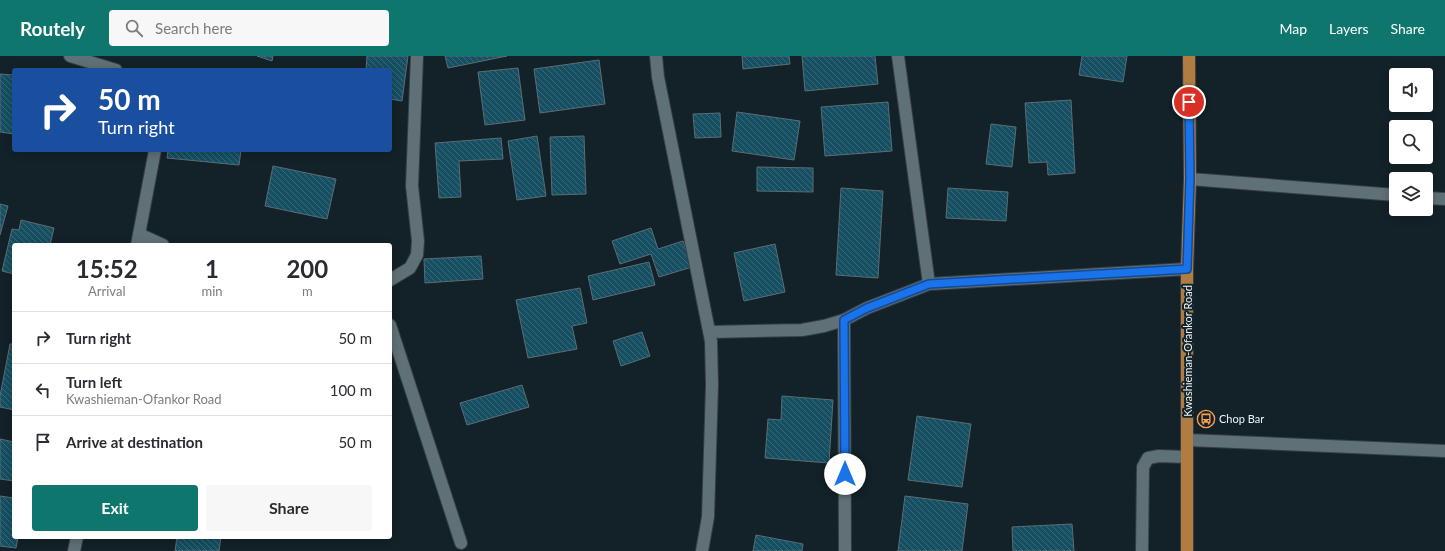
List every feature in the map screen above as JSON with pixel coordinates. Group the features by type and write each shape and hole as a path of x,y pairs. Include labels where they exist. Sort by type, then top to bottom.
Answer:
{"main road":[{"name":"Kwashieman-Ofankor Road","path":"1187,551 1187,269 1190,179 1189,56"}],"street":[{"path":"70,56 109,68"},
{"path":"392,279 410,268 418,255 418,241 412,186 417,56"},
{"path":"656,56 660,85 710,332 712,385 708,509 705,540 702,551"},
{"path":"898,56 929,284"},
{"path":"153,243 138,240 155,152"},
{"path":"1190,179 1389,194"},
{"path":"1433,198 1445,199"},
{"path":"710,332 802,330 824,326 844,320 867,308 929,284 1187,269"},
{"path":"844,320 845,551"},
{"path":"392,331 460,543"},
{"path":"1188,440 1445,451"},
{"path":"1142,551 1143,468 1148,458 1159,456 1187,457"},
{"path":"74,551 77,539"}],"building":[{"path":"257,56 273,56 272,61"},
{"path":"367,56 408,56 402,101 392,99 392,68 366,68"},
{"path":"445,56 507,56 448,68"},
{"path":"742,56 789,56 790,64 743,69"},
{"path":"802,56 875,56 878,84 805,91"},
{"path":"1082,56 1127,56 1123,82 1079,75"},
{"path":"599,60 605,104 540,113 534,69"},
{"path":"518,68 525,120 485,125 478,72"},
{"path":"0,74 12,75 12,134 0,132"},
{"path":"1071,100 1075,173 1048,175 1047,162 1029,163 1025,103"},
{"path":"888,102 892,151 825,156 821,107"},
{"path":"737,112 800,121 794,160 732,151"},
{"path":"720,113 721,137 695,138 693,114"},
{"path":"991,124 1016,127 1012,167 986,164"},
{"path":"537,136 546,196 517,200 508,141"},
{"path":"584,136 586,194 552,195 550,137"},
{"path":"501,138 503,159 459,161 461,197 439,198 435,143"},
{"path":"168,152 241,152 239,165 167,158"},
{"path":"273,166 336,179 327,219 265,206"},
{"path":"757,167 813,168 813,192 757,191"},
{"path":"841,188 883,191 878,278 836,275"},
{"path":"948,188 1008,192 1006,221 946,218"},
{"path":"0,204 8,206 0,235"},
{"path":"21,220 54,228 50,243 12,243 12,274 2,271 12,229 19,230"},
{"path":"651,228 658,249 683,241 692,267 659,277 651,254 620,264 612,241"},
{"path":"775,244 785,292 744,301 734,253"},
{"path":"481,256 483,279 425,283 424,259"},
{"path":"649,262 655,285 593,300 588,276"},
{"path":"580,288 587,323 572,326 577,349 528,358 516,300"},
{"path":"642,332 650,356 621,366 613,341"},
{"path":"10,344 12,344 12,410 0,407 0,396"},
{"path":"522,385 529,407 467,425 460,403"},
{"path":"782,396 833,400 829,463 765,458 768,419 781,420"},
{"path":"917,416 971,424 962,487 908,480"},
{"path":"0,439 12,442 12,481 0,479"},
{"path":"0,496 12,498 12,539 18,539 16,548 0,546"},
{"path":"905,496 968,504 962,551 898,551"},
{"path":"1072,524 1074,551 1013,551 1012,527"},
{"path":"756,535 803,544 802,551 753,551"},
{"path":"177,539 221,539 219,551 175,551"}],"place":[{"name":"Chop Bar","path":"1206,419"}],"route":[{"path":"845,474 844,320 867,308 929,284 1187,269 1190,179 1189,102"}]}
